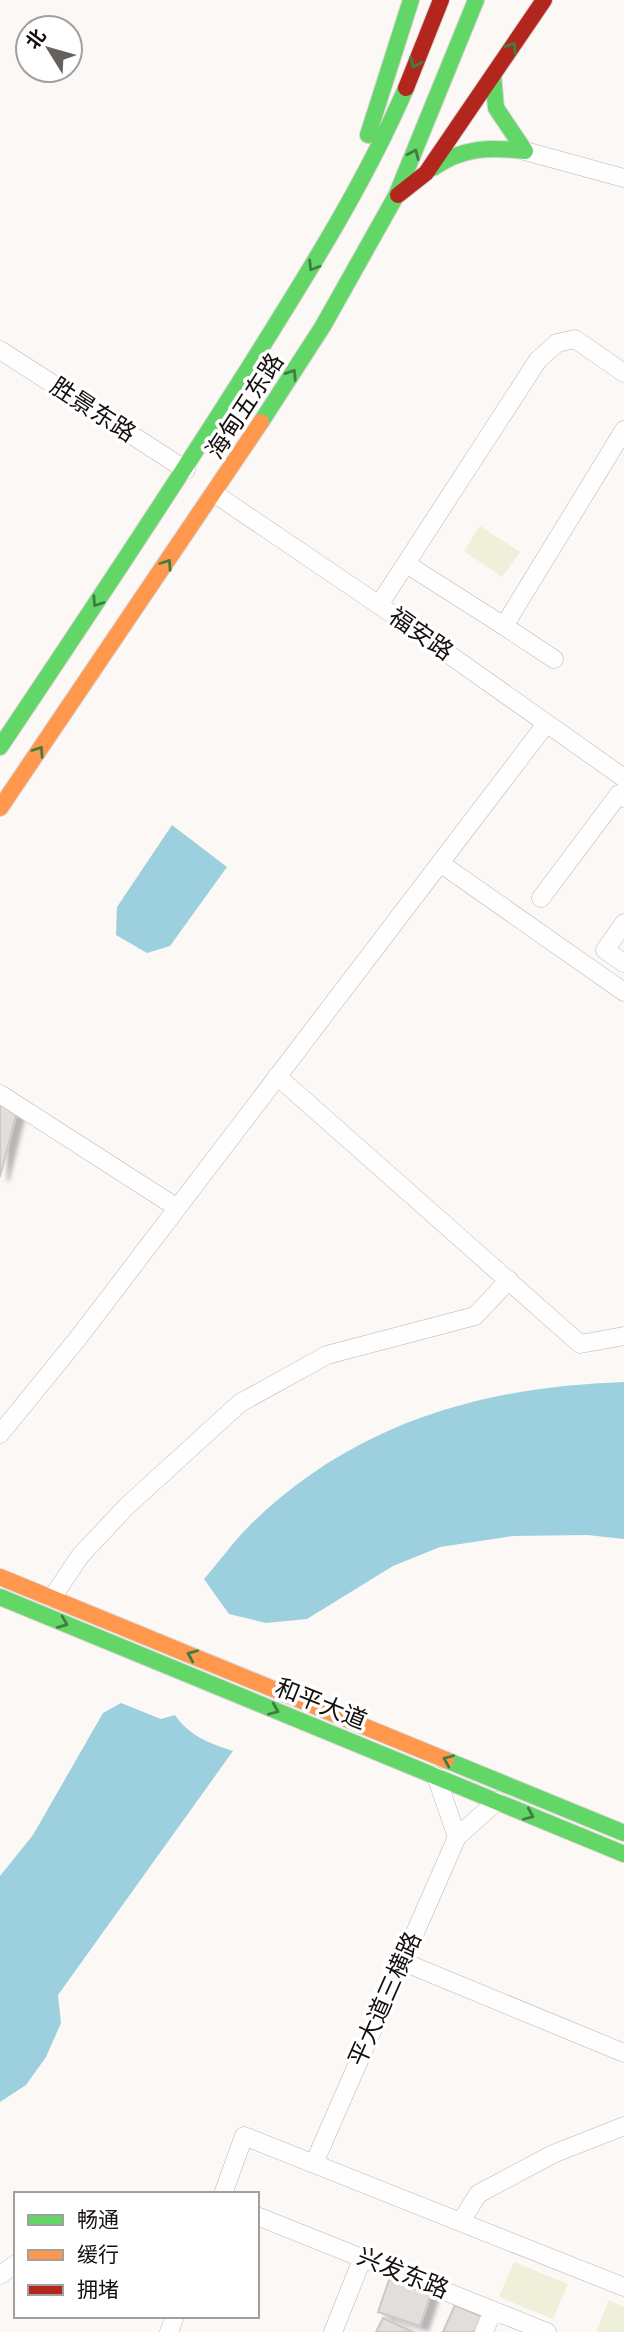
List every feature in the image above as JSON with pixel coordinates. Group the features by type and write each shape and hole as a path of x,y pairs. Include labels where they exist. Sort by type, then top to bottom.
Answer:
{"main road":[{"path":"342,217 411,0"},
{"name":"海甸五东路","path":"0,747 186,470 342,217 392,117 441,0"},
{"name":"海甸五东路","path":"0,808 215,494 323,326 396,196 476,0"},
{"path":"426,173 544,0"},
{"path":"493,75 491,90 496,111 525,151"},
{"path":"396,196 452,153 502,148 525,151"},
{"name":"和平大道","path":"0,1577 624,1833"},
{"name":"和平大道","path":"0,1597 624,1854"}],"street":[{"path":"525,151 624,178"},
{"path":"379,604 408,565 538,360 557,343 575,339 624,373"},
{"name":"胜景东路","path":"0,350 186,470"},
{"path":"503,625 624,430"},
{"name":"福安路","path":"215,494 379,604 622,775"},
{"path":"408,565 554,659"},
{"path":"0,1434 79,1337 547,724"},
{"path":"541,898 619,794 624,798"},
{"path":"440,863 624,992"},
{"path":"624,923 605,950 624,963"},
{"path":"277,1076 580,1344 624,1336"},
{"path":"0,1094 176,1208"},
{"path":"52,1598 80,1556 127,1506 240,1403 327,1355 475,1316 509,1280"},
{"path":"436,1776 457,1837 497,1801"},
{"name":"平大道三横路","path":"315,2161 457,1837"},
{"path":"401,1961 624,2053"},
{"path":"462,2220 478,2194 553,2154 624,2126"},
{"path":"224,2192 244,2136 315,2161 624,2287"},
{"name":"兴发东路","path":"259,2217 363,2256 547,2332"},
{"path":"333,2332 363,2256"},
{"path":"484,2332 493,2310"}],"green space":[{"path":"480,526 520,552 502,577 464,551"},
{"path":"514,2262 568,2284 553,2319 499,2297"},
{"path":"609,2300 624,2307 624,2332 596,2332"}],"water":[{"path":"172,825 227,867 170,946 147,953 116,935 117,907"},
{"path":"624,1382 624,1539 587,1535 513,1536 440,1547 393,1566 307,1619 266,1623 229,1614 204,1579 249,1526 289,1490 376,1436 422,1417 520,1392"},
{"path":"121,1703 161,1719 175,1715 193,1734 233,1751 58,1995 61,2023 46,2057 26,2085 0,2102 0,1876 33,1835 103,1713"}],"building":[{"path":"0,1104 16,1115 0,1177"},
{"path":"389,2280 431,2294 420,2326 378,2312"},
{"path":"455,2305 483,2317 476,2332 443,2332"},
{"path":"383,2318 413,2332 376,2332"}],"traffic: fast":[{"path":"368,135 411,0"},
{"path":"261,422 323,326 396,196 476,0"},
{"path":"493,75 496,108 525,151"},
{"path":"0,747 160,507 294,295 373,158 406,88"},
{"path":"433,168 466,152 500,149 525,151"},
{"path":"0,1597 624,1854"},
{"path":"446,1760 624,1833"}],"traffic: slow":[{"path":"0,808 261,422"},
{"path":"0,1577 446,1760"}],"traffic: jam":[{"path":"406,88 441,0"},
{"path":"398,195 426,173 544,0"}]}
